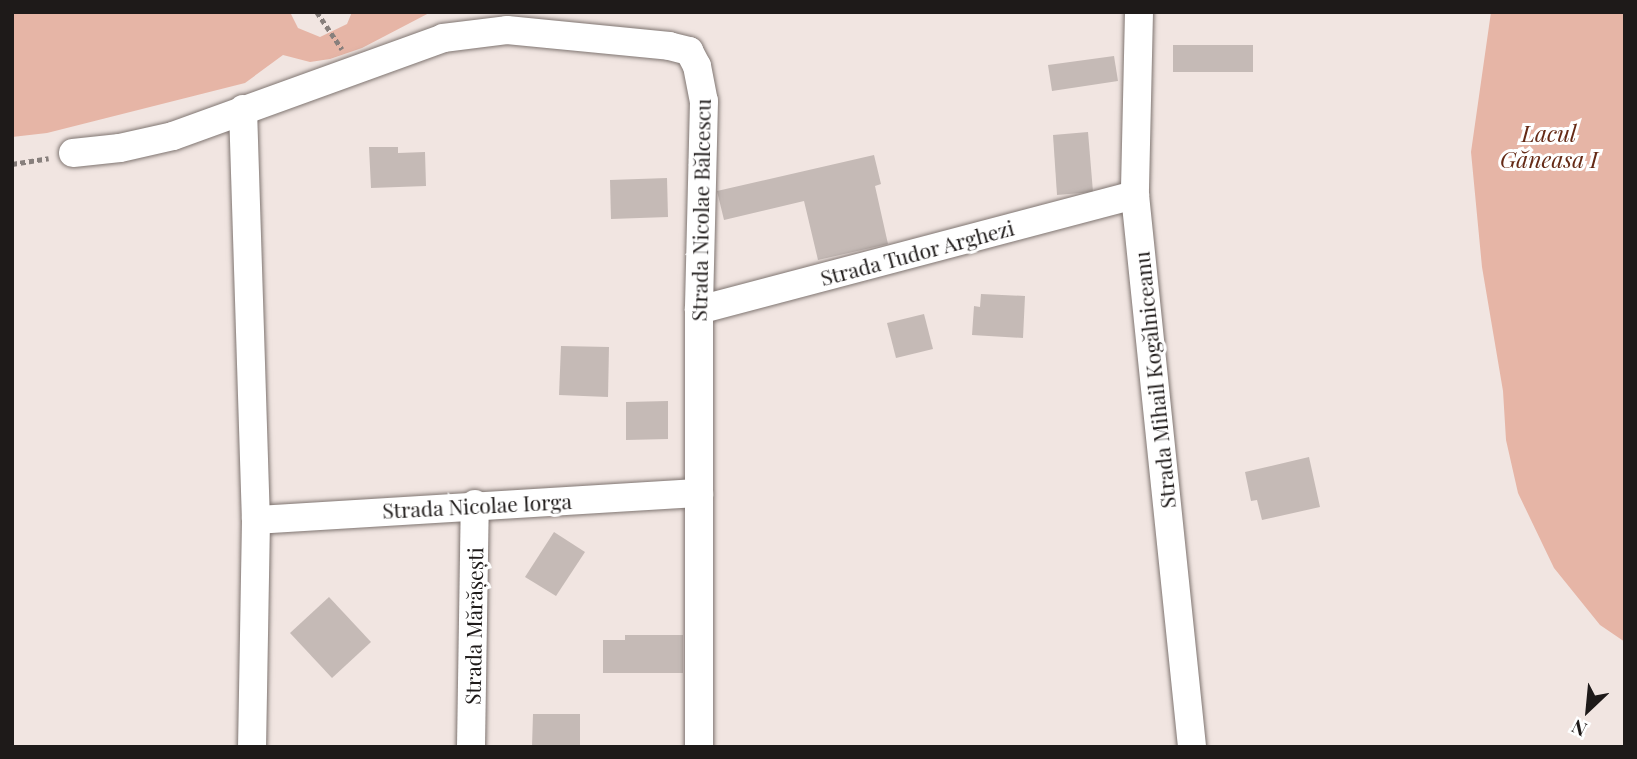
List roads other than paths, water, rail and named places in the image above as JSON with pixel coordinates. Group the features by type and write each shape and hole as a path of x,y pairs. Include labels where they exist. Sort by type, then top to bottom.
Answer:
{"street":[{"name":"Strada Mihail Kogălniceanu","path":"1139,12 1135,195 1192,747"},
{"name":"Strada Nicolae Bălcescu","path":"243,109 443,38 507,30 669,46 689,51 697,66 704,101 699,310 699,747"},
{"path":"74,153 120,148 173,136 243,109 256,520 252,747"},
{"name":"Strada Tudor Arghezi","path":"699,310 1135,195"},
{"name":"Strada Nicolae Iorga","path":"256,520 475,504 699,493"},
{"name":"Strada Mărășești","path":"471,747 475,504"}],"water":[{"path":"12,12 290,12 298,28 320,37 347,24 352,12 431,12 362,48 330,59 310,62 283,55 245,83 47,133 12,137"},
{"name":"Lacul Găneasa I","path":"1491,12 1625,12 1625,642 1600,625 1554,568 1518,493 1506,440 1503,391 1482,267 1471,152"}]}
